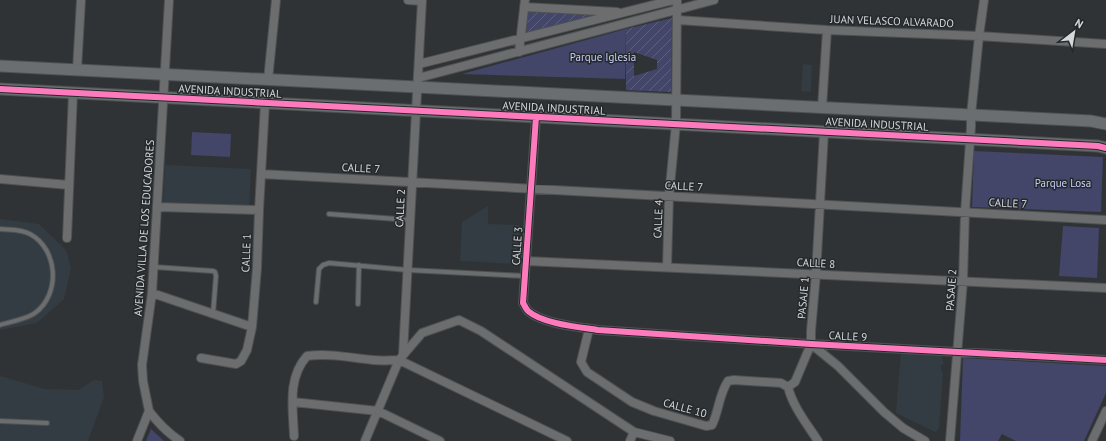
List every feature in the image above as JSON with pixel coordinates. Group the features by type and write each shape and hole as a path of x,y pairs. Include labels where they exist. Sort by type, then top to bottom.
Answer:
{"street":[{"path":"77,70 81,0"},
{"name":"AVENIDA VILLA DE LOS EDUCADORES","path":"149,411 143,381 142,365 152,293 154,266 169,0"},
{"path":"268,80 276,0"},
{"path":"408,0 422,1"},
{"path":"418,64 673,0"},
{"name":"CALLE 4","path":"666,267 669,196 676,124 678,0"},
{"path":"418,83 519,52 714,0"},
{"name":"PASAJE 2","path":"950,441 963,281 965,212 971,115 984,0"},
{"name":"CALLE 2","path":"401,357 406,306 422,1"},
{"path":"519,52 525,4 625,12"},
{"name":"JUAN VELASCO ALVARADO","path":"678,20 827,30 979,36 1106,44"},
{"path":"822,108 827,30"},
{"name":"AVENIDA INDUSTRIAL","path":"0,66 268,80 418,83 676,100 1091,121 1106,124"},
{"name":"AVENIDA INDUSTRIAL","path":"0,89 73,93 163,92 265,103 970,139 1098,146 1106,148"},
{"path":"67,238 73,93"},
{"name":"CALLE 1","path":"202,358 236,364 241,361 247,350 252,327 257,268 265,103"},
{"name":"CALLE 3","path":"536,117 523,303 527,310 544,319 589,329"},
{"name":"PASAJE 1","path":"788,387 795,382 811,344 824,132"},
{"name":"CALLE 7","path":"262,174 1106,220"},
{"path":"0,179 69,185"},
{"path":"158,207 259,210"},
{"name":"CALLE 8","path":"526,261 1106,288"},
{"path":"152,293 252,327"},
{"path":"365,441 401,357 422,333 459,320 482,331 634,432 670,441"},
{"name":"CALLE 9","path":"589,329 811,344 1106,360"},
{"name":"CALLE 10","path":"589,329 581,362 587,372 632,402 654,411 706,426 712,425 728,381 734,380 781,383 788,387"},
{"path":"811,344 838,366 884,412 903,428 925,441"},
{"path":"294,436 293,388 295,375 301,362 307,356 327,355 374,360 401,357 566,441"},
{"path":"788,387 798,412 818,441"},
{"path":"293,402 378,411 440,441"},
{"path":"137,441 149,411 170,434 180,441"},
{"path":"1092,441 1106,411"},
{"path":"630,441 634,432"}],"lane":[{"path":"329,214 410,220"},
{"path":"0,229 18,230 30,234 40,241 48,252 52,264 53,278 51,293 44,304 35,313 0,325"},
{"path":"316,302 319,268 322,265 330,263 408,270 525,276"},
{"path":"358,304 359,265"},
{"path":"154,266 215,272 213,314"},
{"path":"0,421 47,423"}],"shaded area":[{"path":"803,64 812,65 811,92 801,91"},
{"path":"165,165 251,169 249,210 163,206"},
{"path":"488,206 488,224 520,225 516,264 460,261 462,222"},
{"path":"0,219 39,224 66,250 71,268 64,299 37,323 0,330"},
{"path":"901,353 941,356 944,363 941,366 941,371 943,373 939,429 935,432 896,413"},
{"path":"0,376 45,389 78,390 94,380 102,381 104,397 88,441 0,441"}],"green space":[{"path":"525,12 610,14 524,35"},
{"path":"672,18 671,92 626,90 626,29","holes":["634,52 657,60 657,69 634,76"]},
{"name":"Parque Iglesia","path":"626,29 625,79 462,74"},
{"path":"192,132 231,134 230,157 191,155"},
{"name":"Parque Losa","path":"974,151 1103,157 1101,212 972,207"},
{"path":"1063,226 1099,228 1097,278 1059,276"},
{"path":"963,358 1106,366 1106,393 1084,441 1016,441 1002,434 998,441 960,441"},
{"path":"151,429 164,441 146,441"}],"cycle path":[{"path":"0,89 1098,146 1106,148"},
{"path":"536,117 523,303 528,311 543,319 598,330 811,344 1106,360"}]}
